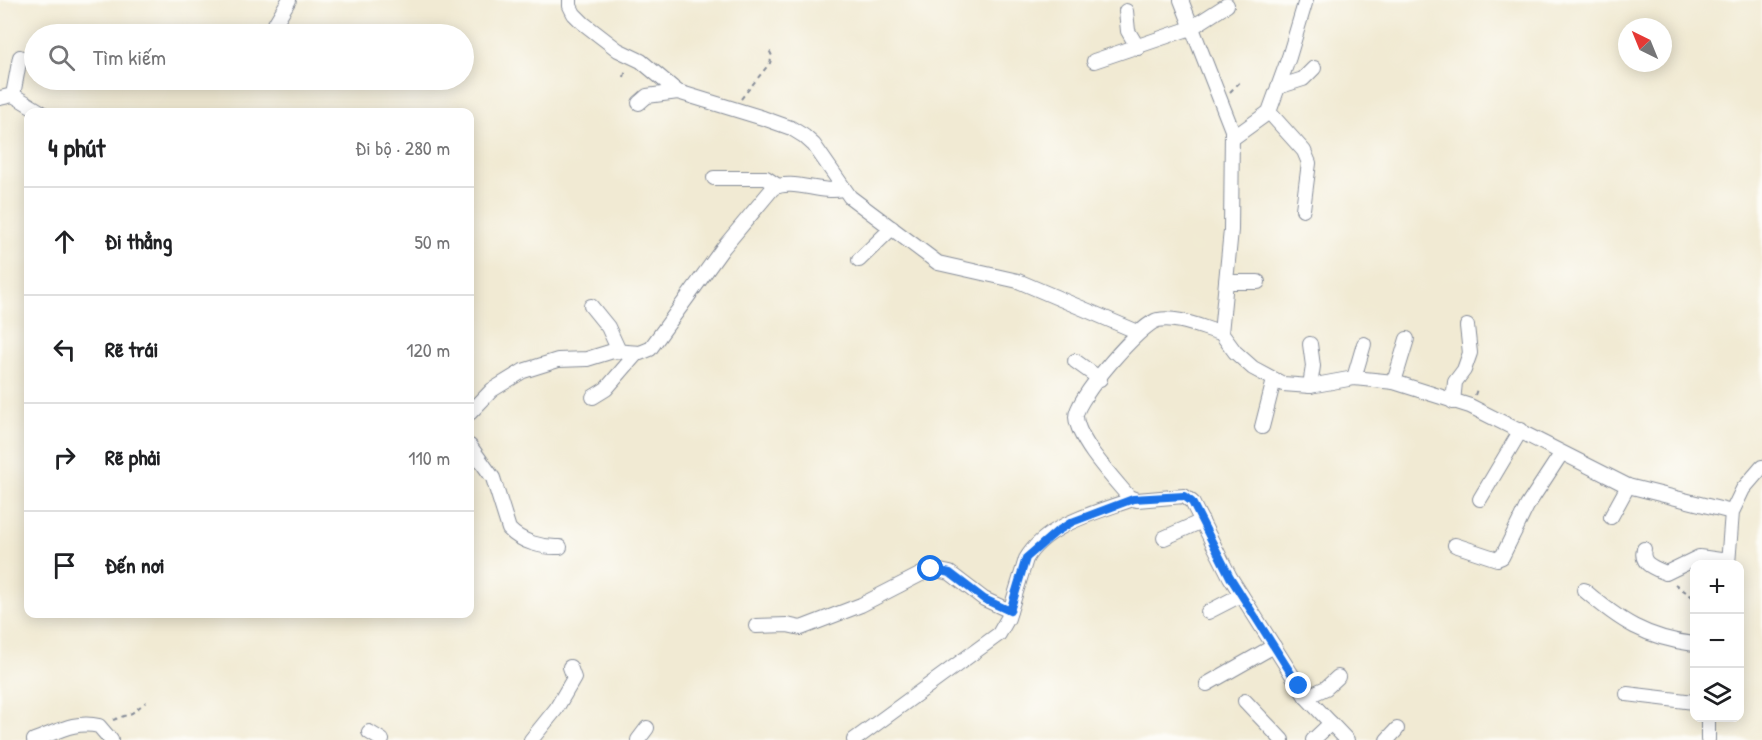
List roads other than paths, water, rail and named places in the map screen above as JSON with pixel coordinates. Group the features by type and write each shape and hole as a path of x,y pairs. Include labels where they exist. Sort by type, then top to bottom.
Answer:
{"street":[{"path":"275,24 289,0"},
{"path":"570,0 574,14 583,23 618,50 641,61 678,92 790,128 804,136 836,174 843,189 938,263 1017,281 1138,332"},
{"path":"1181,0 1222,100 1233,138 1226,282 1221,333"},
{"path":"1233,138 1269,112 1306,0"},
{"path":"1094,61 1138,48 1191,28 1227,5"},
{"path":"1126,11 1128,31 1138,48"},
{"path":"20,57 6,97 32,108"},
{"path":"1278,87 1303,79 1314,68"},
{"path":"639,103 647,96 678,92"},
{"path":"1269,112 1304,151 1309,163 1303,209"},
{"path":"714,178 766,178 778,186 834,191 843,189"},
{"path":"593,397 606,389 637,353 654,345 723,248 764,197 778,186"},
{"path":"860,260 892,228"},
{"path":"1226,282 1258,282"},
{"path":"591,306 608,327 619,351"},
{"path":"1133,499 1111,475 1079,430 1076,413 1082,400 1138,332 1151,322 1168,319 1221,333 1235,352 1253,368 1274,380 1291,386 1310,386 1354,378 1394,382 1470,406 1628,486 1732,512"},
{"path":"1453,402 1455,382 1464,370 1470,353 1467,326"},
{"path":"1394,382 1407,339"},
{"path":"1310,344 1313,366 1310,386"},
{"path":"1354,378 1364,344"},
{"path":"474,409 492,390 523,371 558,360 587,359 619,351 637,353"},
{"path":"1075,361 1100,379"},
{"path":"1262,427 1274,380"},
{"path":"1480,500 1521,430"},
{"path":"474,452 493,478 509,529 547,548 560,547"},
{"path":"1455,545 1497,559 1502,557 1527,506 1561,454"},
{"path":"1728,560 1732,512 1743,489 1762,467"},
{"path":"1611,517 1628,486"},
{"path":"854,740 991,641 1004,628 1026,558 1031,551 1072,522 1133,499 1184,496 1192,502 1241,594 1306,697 1347,740"},
{"path":"1164,538 1202,521"},
{"path":"1644,549 1645,562 1666,573 1690,561"},
{"path":"1693,560 1699,557 1714,560"},
{"path":"756,626 787,625 801,628 812,625 861,605 931,569 950,573 984,599 1010,611"},
{"path":"1584,590 1616,617 1641,631 1666,640 1690,643"},
{"path":"1208,612 1241,594"},
{"path":"1207,684 1274,646"},
{"path":"531,740 570,689 574,678 570,668"},
{"path":"1306,697 1326,688 1338,676"},
{"path":"1627,694 1690,701"},
{"path":"1245,702 1282,740"},
{"path":"1708,722 1708,740"},
{"path":"34,740 70,725 82,723 99,726 111,740"},
{"path":"1313,740 1331,723"},
{"path":"638,740 647,728"},
{"path":"1387,740 1397,729"},
{"path":"369,732 382,740"}]}
